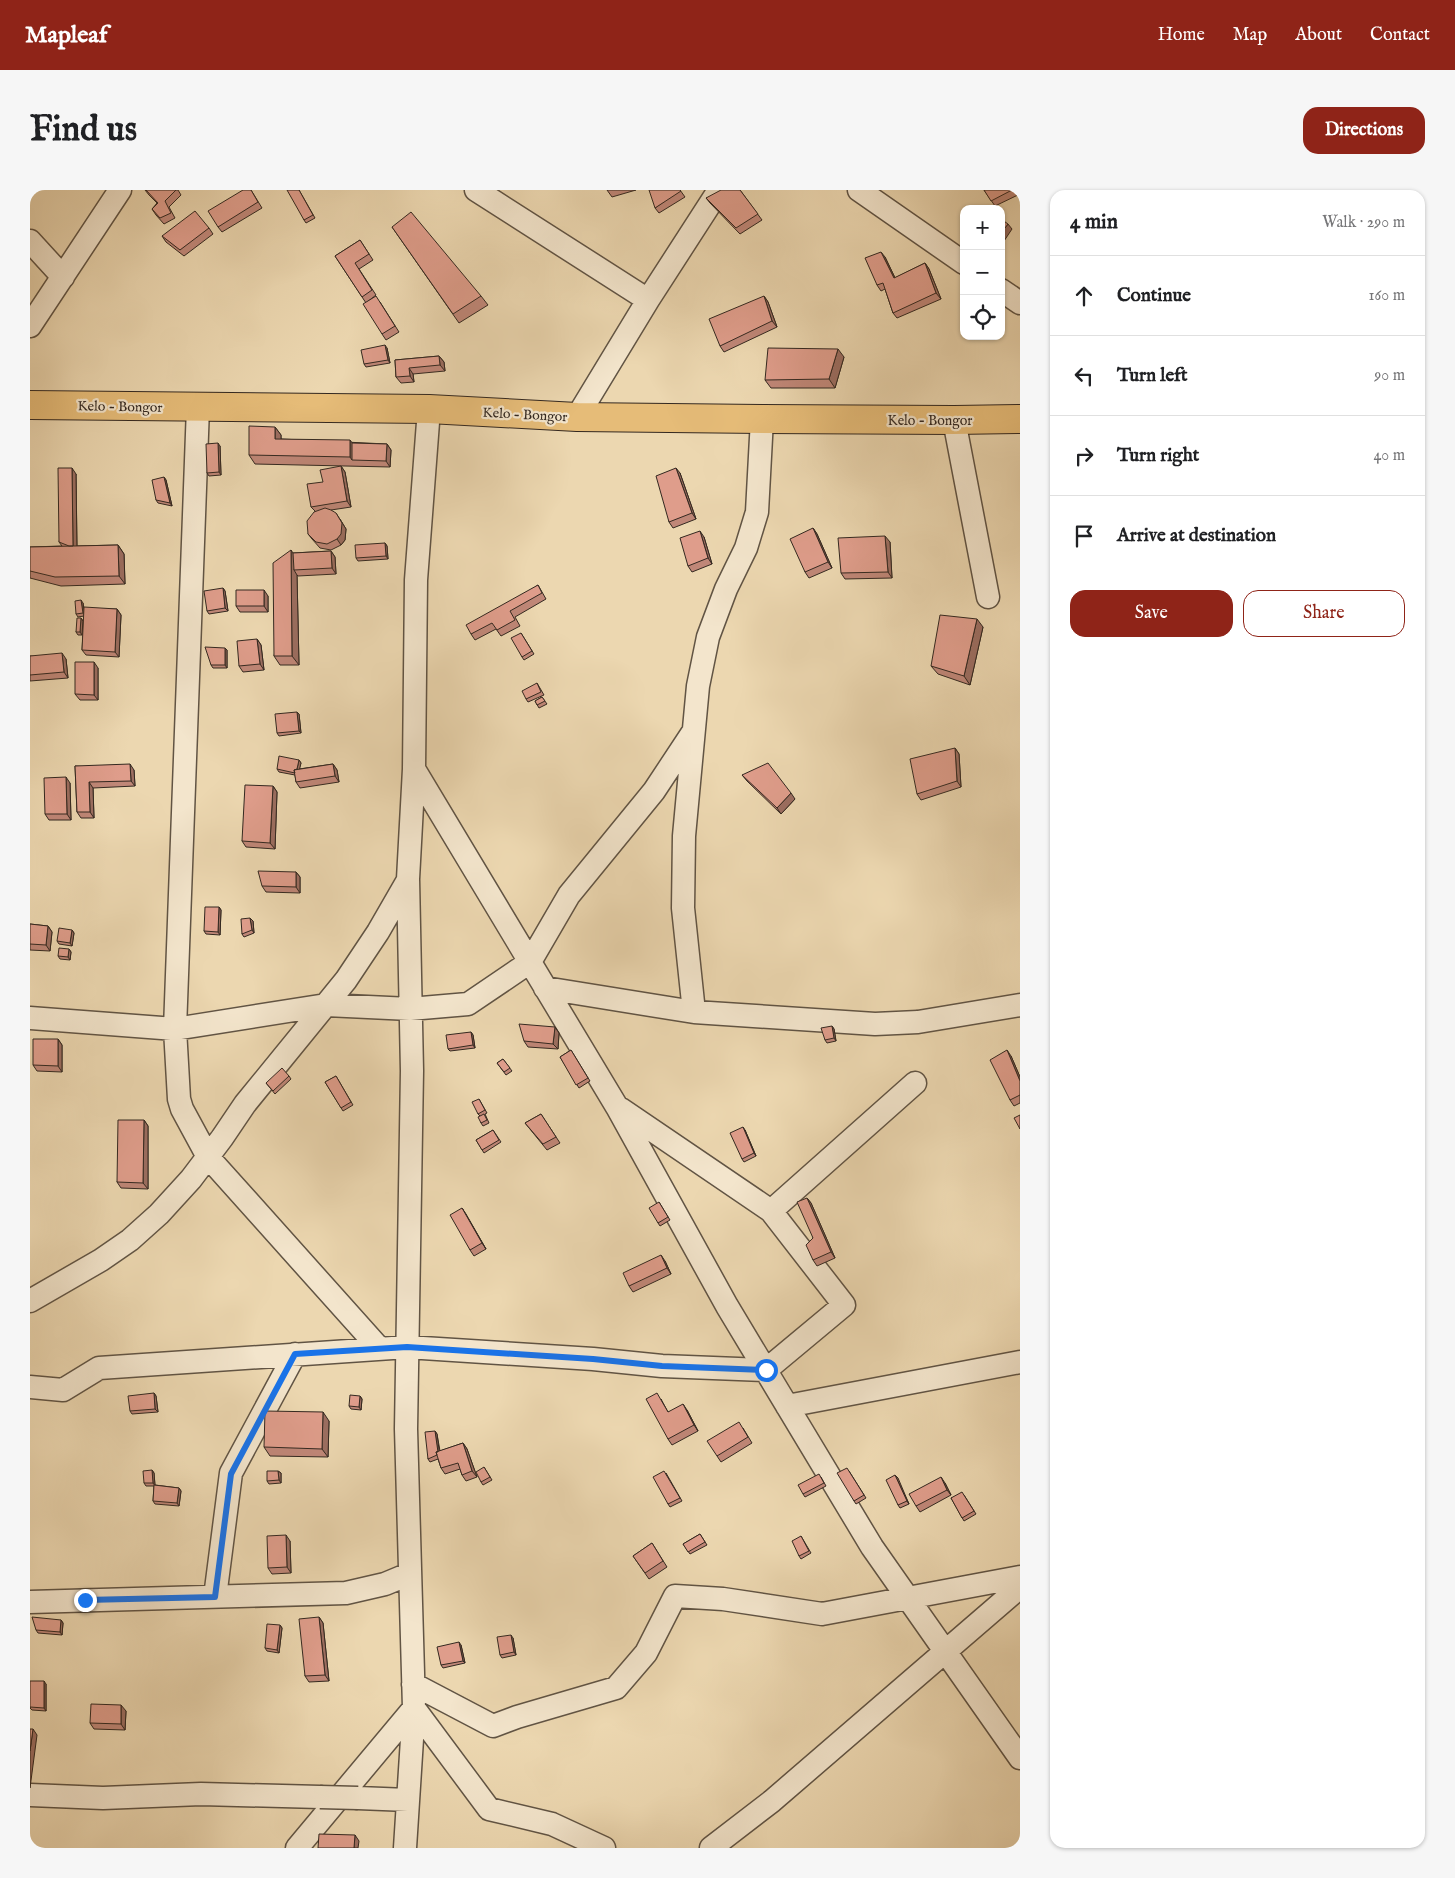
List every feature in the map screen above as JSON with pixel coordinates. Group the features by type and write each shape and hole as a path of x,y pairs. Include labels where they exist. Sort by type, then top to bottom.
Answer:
{"highway":[{"name":"Kelo - Bongor","path":"30,405 429,409 577,417 1020,419"}],"street":[{"path":"30,326 120,190"},
{"path":"476,190 648,300"},
{"path":"577,417 648,300 719,190"},
{"path":"859,190 960,260"},
{"path":"30,241 62,276"},
{"path":"1005,293 1020,303"},
{"path":"198,407 175,1029 179,1099 182,1109 208,1157 380,1349"},
{"path":"405,1848 414,1708 406,1429 412,1072 408,879 414,769 416,580 429,409"},
{"path":"694,1012 683,908 684,836 698,686 708,637 726,588 746,548 757,512 762,419"},
{"path":"954,420 988,597"},
{"path":"30,1018 175,1029 326,1006 410,1009 468,1004 530,962 568,895 654,791 693,732"},
{"path":"414,769 617,1107 727,1306 872,1547 1020,1758"},
{"path":"30,1302 101,1260 130,1240 159,1214 191,1179 245,1104 346,980 378,932 408,879"},
{"path":"546,988 694,1012 875,1024 918,1022 1020,1005"},
{"path":"772,1211 914,1083"},
{"path":"30,1387 63,1390 99,1368 407,1347 593,1359 662,1366 766,1370 844,1305 772,1211 617,1107"},
{"path":"215,1597 231,1474 295,1354"},
{"path":"787,1406 1020,1362"},
{"path":"30,1602 346,1594 385,1584 409,1574"},
{"path":"413,1684 493,1726 517,1717 616,1688 646,1653 676,1596 724,1599 822,1614 1020,1577"},
{"path":"711,1848 772,1801 887,1704 1020,1587"},
{"path":"297,1848 414,1708"},
{"path":"414,1708 489,1809 552,1824 604,1848"},
{"path":"30,1795 103,1798 201,1794 408,1800"}],"building":[{"path":"146,190 176,190 165,201 171,213 160,218 152,209 158,203"},
{"path":"243,190 251,190 258,202 218,227 208,211"},
{"path":"287,190 299,190 313,215 304,220"},
{"path":"649,190 680,190 681,191 655,208"},
{"path":"721,190 740,190 758,214 736,228 706,198"},
{"path":"984,190 1012,190 991,201"},
{"path":"195,211 209,228 180,250 162,236"},
{"path":"411,212 481,296 453,314 392,227"},
{"path":"360,240 369,254 355,263 372,290 362,297 335,256"},
{"path":"881,252 894,278 925,263 936,293 893,313 883,283 877,285 865,258"},
{"path":"376,296 395,326 382,334 363,304"},
{"path":"764,296 772,321 720,346 709,319"},
{"path":"385,345 388,360 364,364 361,350"},
{"path":"768,348 838,349 829,379 765,380"},
{"path":"439,356 440,365 409,368 410,376 396,377 395,360"},
{"path":"249,426 275,427 275,439 350,440 350,457 249,455"},
{"path":"218,443 219,472 207,473 206,444"},
{"path":"352,443 387,444 386,461 352,460"},
{"path":"341,466 347,501 311,507 307,484 323,482 320,470"},
{"path":"58,468 72,468 73,546 59,542"},
{"path":"676,468 692,513 669,522 656,476"},
{"path":"164,477 170,503 156,500 152,480"},
{"path":"325,508 336,513 342,523 341,534 337,539 327,544 316,542 308,534 307,521 314,512"},
{"path":"813,528 828,562 805,572 790,539"},
{"path":"700,531 708,558 688,566 680,538"},
{"path":"885,536 888,572 841,573 838,538"},
{"path":"385,543 386,556 356,558 355,545"},
{"path":"118,545 119,576 55,577 30,571 30,547"},
{"path":"291,550 292,656 274,656 273,563"},
{"path":"331,551 332,568 294,570 293,553"},
{"path":"538,585 542,593 510,611 515,620 497,630 492,623 471,634 466,625"},
{"path":"223,588 225,608 207,611 204,591"},
{"path":"236,590 264,590 264,606 236,606"},
{"path":"81,600 83,613 76,614 75,601"},
{"path":"84,607 117,609 115,652 82,650"},
{"path":"940,615 977,619 964,676 931,666"},
{"path":"77,618 81,618 80,632 76,632"},
{"path":"521,633 532,651 522,657 511,638"},
{"path":"257,639 260,664 239,666 237,641"},
{"path":"205,647 225,648 225,665 211,665"},
{"path":"62,653 64,672 30,675 30,656"},
{"path":"75,662 94,662 94,695 75,694"},
{"path":"537,683 541,692 526,699 522,691"},
{"path":"542,697 545,701 537,705 535,701"},
{"path":"297,712 299,731 277,733 275,714"},
{"path":"955,748 957,781 917,794 910,759"},
{"path":"279,756 299,760 297,769 294,770 295,773 277,769"},
{"path":"768,763 791,793 777,808 742,775"},
{"path":"130,764 131,781 89,782 90,812 77,812 75,766"},
{"path":"333,764 335,776 296,782 294,770"},
{"path":"66,777 67,814 45,814 44,778"},
{"path":"245,785 273,786 270,843 242,841"},
{"path":"258,871 296,872 296,887 262,886"},
{"path":"205,907 219,907 218,932 204,931"},
{"path":"250,918 252,930 242,934 241,919"},
{"path":"30,924 48,926 46,945 30,944"},
{"path":"59,928 72,930 70,943 57,941"},
{"path":"59,948 69,949 68,957 58,956"},
{"path":"519,1024 555,1027 553,1044 524,1041"},
{"path":"832,1026 834,1038 825,1040 821,1028"},
{"path":"471,1032 473,1045 448,1049 446,1035"},
{"path":"33,1039 58,1039 58,1066 33,1065"},
{"path":"571,1050 588,1078 576,1085 560,1057"},
{"path":"1007,1050 1020,1081 1020,1095 1010,1100 990,1060"},
{"path":"503,1059 510,1068 504,1072 497,1063"},
{"path":"282,1068 289,1076 273,1091 266,1083"},
{"path":"336,1076 351,1102 341,1108 325,1082"},
{"path":"479,1099 485,1110 478,1114 472,1102"},
{"path":"484,1114 487,1120 481,1123 478,1117"},
{"path":"541,1114 556,1137 543,1144 525,1123"},
{"path":"1020,1115 1020,1129 1014,1118"},
{"path":"118,1120 144,1120 143,1183 117,1182"},
{"path":"743,1127 754,1153 742,1159 730,1133"},
{"path":"493,1130 499,1140 482,1150 476,1140"},
{"path":"807,1198 831,1252 813,1260 806,1245 813,1238 797,1202"},
{"path":"659,1202 668,1217 658,1223 649,1208"},
{"path":"462,1208 482,1243 470,1250 450,1215"},
{"path":"661,1255 667,1268 629,1286 623,1273"},
{"path":"154,1393 155,1409 130,1411 128,1396"},
{"path":"657,1393 668,1412 683,1404 694,1425 668,1439 646,1399"},
{"path":"350,1395 360,1396 359,1407 349,1406"},
{"path":"265,1411 323,1412 322,1449 264,1447"},
{"path":"739,1422 748,1437 717,1456 707,1441"},
{"path":"435,1431 438,1452 436,1452 437,1455 428,1459 425,1432"},
{"path":"463,1443 472,1471 462,1475 458,1463 441,1468 436,1452"},
{"path":"484,1467 490,1477 481,1482 476,1472"},
{"path":"847,1468 864,1495 854,1501 837,1473"},
{"path":"152,1470 153,1483 144,1483 143,1471"},
{"path":"267,1471 278,1471 279,1480 267,1481"},
{"path":"664,1471 680,1498 668,1504 653,1477"},
{"path":"819,1474 824,1483 803,1494 798,1485"},
{"path":"895,1475 907,1501 898,1505 886,1480"},
{"path":"941,1477 947,1490 916,1506 909,1494"},
{"path":"154,1485 179,1488 177,1503 153,1501"},
{"path":"962,1492 974,1511 962,1518 951,1498"},
{"path":"700,1534 705,1542 688,1552 683,1544"},
{"path":"286,1535 287,1567 268,1568 267,1536"},
{"path":"801,1536 809,1551 799,1556 792,1541"},
{"path":"652,1543 663,1561 645,1573 633,1556"},
{"path":"32,1617 61,1620 60,1632 36,1630"},
{"path":"319,1617 325,1675 305,1676 299,1619"},
{"path":"267,1624 280,1625 277,1650 265,1648"},
{"path":"511,1635 514,1652 500,1655 497,1637"},
{"path":"459,1642 463,1661 441,1665 437,1647"},
{"path":"30,1681 44,1681 44,1708 30,1707"},
{"path":"91,1704 121,1705 121,1724 90,1723"},
{"path":"30,1729 33,1729 30,1751"},
{"path":"319,1834 355,1835 354,1848 318,1848"}],"route":[{"path":"85,1600 215,1597 231,1474 295,1354 407,1347 593,1359 662,1366 766,1370"}]}
